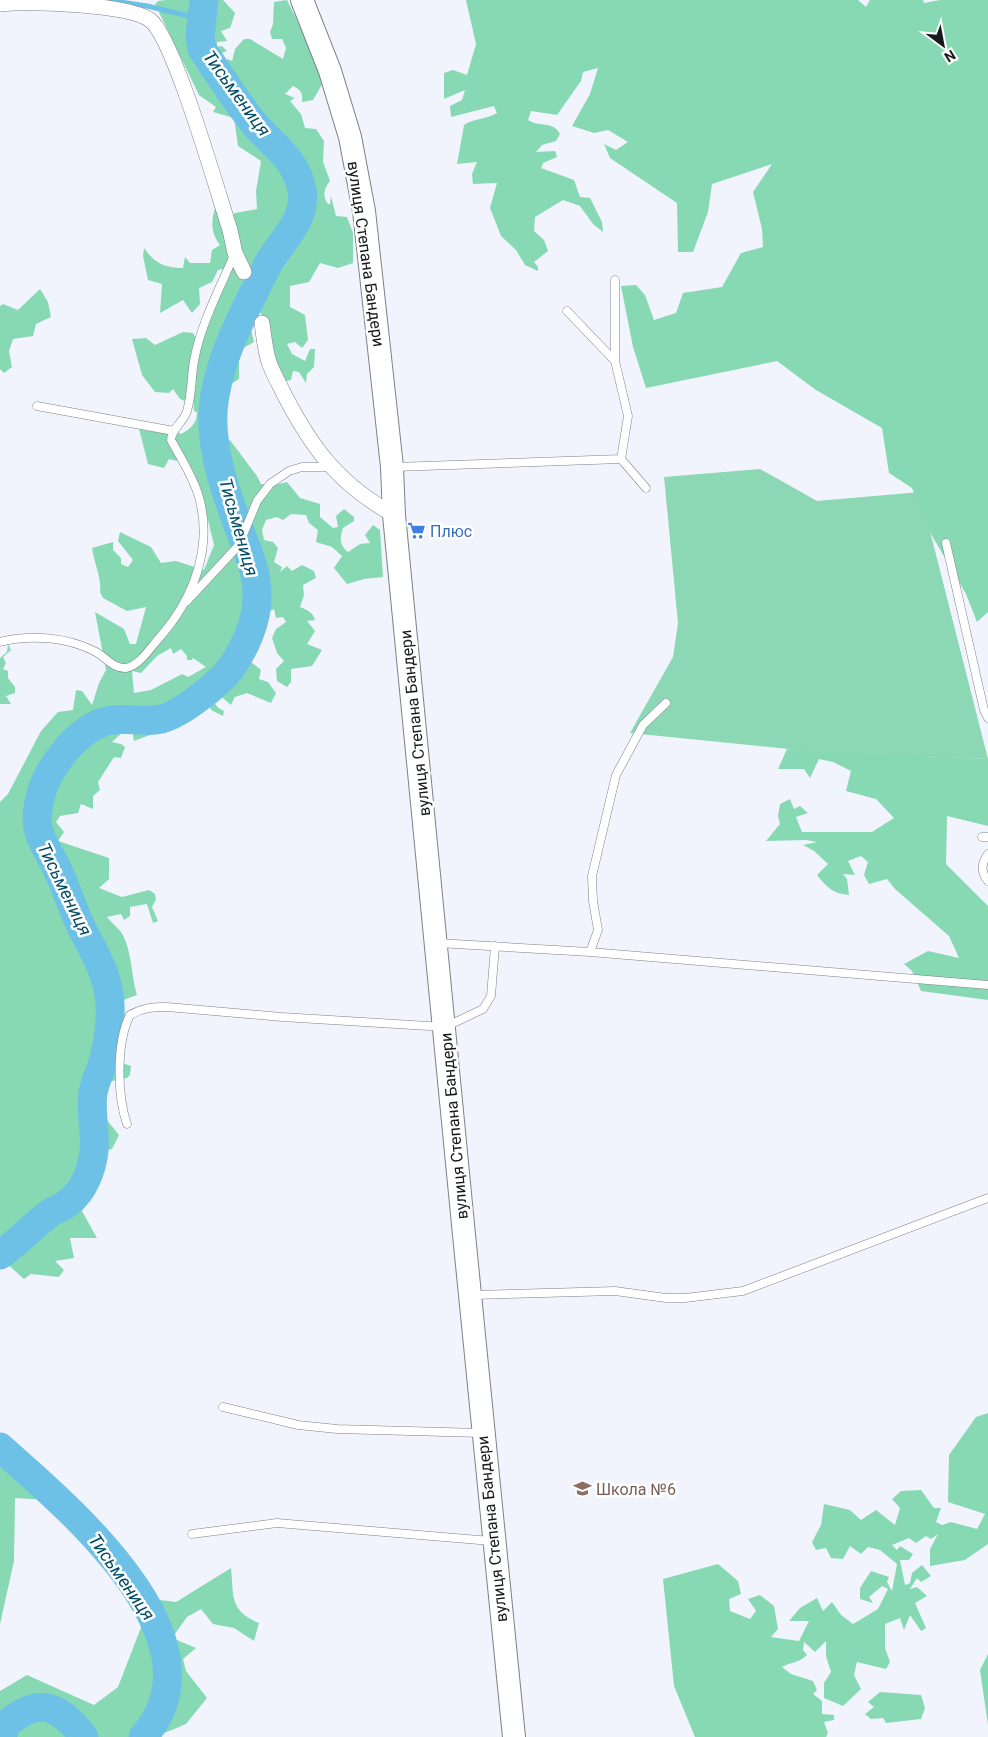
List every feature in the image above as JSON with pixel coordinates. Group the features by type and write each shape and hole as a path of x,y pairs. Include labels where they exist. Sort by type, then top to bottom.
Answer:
{"main road":[{"name":"вулиця Степана Бандери","path":"302,0 330,71 350,137 364,211 392,467 394,515 445,1027 469,1295 514,1737"}],"street":[{"path":"0,4 25,1 80,6 132,12 152,21 166,44 180,79 230,230 235,253 244,272"},
{"path":"262,323 270,364 298,421 323,459 342,478 379,507 394,515"}],"lane":[{"path":"184,604 198,570 203,550 203,512 198,493 171,440 174,431 184,420 188,410 194,361 201,337 235,253"},
{"path":"615,280 615,361 628,416 621,459"},
{"path":"567,311 615,361"},
{"path":"37,406 174,431"},
{"path":"392,467 621,459"},
{"path":"621,459 646,488"},
{"path":"0,642 30,637 66,642 96,652 113,664 128,668 136,663 162,634 184,604 239,545 257,501 270,484 289,472 302,468 331,467"},
{"path":"946,543 984,710 988,718"},
{"path":"590,952 598,930 593,901 592,876 616,775 643,725 666,703"},
{"path":"988,854 983,863 983,871 988,881"},
{"path":"436,943 590,952 988,985"},
{"path":"127,1124 121,1107 120,1091 123,1036 130,1015 139,1010 167,1007 282,1017 445,1027 483,1009 491,996 496,946"},
{"path":"469,1295 616,1291 666,1298 685,1298 742,1291 988,1198"},
{"path":"223,1407 298,1425 337,1429 483,1433"},
{"path":"192,1534 276,1524 494,1541"}],"green space":[{"path":"223,0 235,13 230,28 221,31 227,41 217,42 217,47 222,46 227,51 222,53 216,61 221,68 228,59 232,61 235,49 244,39 250,39 283,59 286,48 282,39 272,39 270,32 273,24 274,2 287,0 316,59 317,70 324,81 313,100 302,102 301,92 293,86 285,94 295,98 290,101 301,114 305,128 316,129 324,141 323,162 330,181 324,195 328,204 330,204 331,196 336,216 347,217 353,233 353,263 338,268 320,263 309,282 290,286 290,307 305,315 308,340 302,348 295,342 287,344 292,354 305,361 310,349 315,349 314,367 307,374 306,383 299,372 293,371 291,380 286,381 276,363 259,308 253,313 256,321 250,325 254,342 240,350 237,340 233,353 239,356 239,379 219,392 221,404 219,410 226,420 218,425 222,435 220,444 230,440 261,484 275,485 287,482 300,498 320,504 320,517 333,528 338,527 336,516 344,509 354,517 354,521 343,528 341,535 342,544 348,552 360,544 370,543 365,535 373,525 380,530 383,577 364,579 347,584 334,568 342,556 332,547 316,542 318,530 309,523 306,515 291,514 283,520 277,517 266,520 262,530 264,540 273,542 278,548 274,562 282,567 280,572 287,566 292,571 302,565 314,571 316,578 303,585 304,595 300,607 311,613 315,620 307,621 315,631 307,644 322,650 312,666 291,669 291,682 287,687 277,681 276,669 284,661 277,653 272,638 276,629 286,622 283,617 276,618 274,609 261,616 264,628 263,637 248,654 250,661 261,670 259,679 268,682 276,693 271,703 247,693 235,697 231,705 212,689 214,702 224,711 223,716 211,710 207,697 202,691 196,705 175,707 171,727 134,741 132,729 123,732 112,742 125,747 121,758 114,757 98,782 100,790 93,796 93,809 81,804 78,813 60,816 56,822 64,832 58,841 109,858 109,879 99,888 122,897 149,890 155,894 156,899 152,907 158,921 153,923 147,904 130,907 130,916 124,920 121,914 107,917 125,939 137,995 99,1009 103,1045 113,1057 131,1066 130,1075 127,1078 107,1082 87,1095 119,1135 112,1149 85,1157 102,1177 82,1211 97,1238 70,1238 74,1258 55,1261 64,1270 59,1277 31,1274 24,1279 6,1263 0,1267 0,802 8,794 41,731 58,712 73,710 76,690 82,691 92,705 99,683 106,670 95,612 124,629 130,644 136,644 146,607 127,611 103,598 100,592 99,576 92,548 113,542 113,550 121,558 121,564 128,567 133,560 118,541 120,532 151,547 161,563 176,561 204,570 214,545 206,512 183,458 177,461 169,459 164,468 148,464 139,429 150,431 171,430 181,434 185,432 193,425 196,419 197,412 194,411 193,397 185,401 180,399 173,389 169,393 155,392 142,375 132,339 146,338 155,345 183,332 193,333 201,346 227,276 222,269 218,270 212,282 199,288 200,304 192,313 183,300 160,313 162,284 148,280 143,256 144,248 156,261 165,266 183,268 185,257 190,263 210,263 212,250 220,245 214,235 212,226 216,205 225,223 235,213 257,209 256,191 261,161 238,146 234,118 213,112 216,107 199,95 155,4 158,1","holes":["246,619 256,625 245,643 234,653","171,648 173,654 181,649 187,656 187,660 192,660 193,658 206,667 188,677 182,674 151,690 134,693 132,671 141,673 157,656"]},
{"path":"466,0 858,0 866,7 870,0 923,0 924,3 940,0 988,0 988,612 977,622 966,594 931,534 912,488 889,473 882,428 816,390 777,361 646,388 633,347 621,286 636,285 645,295 654,320 676,313 683,293 722,287 741,253 763,247 762,229 753,192 772,164 712,184 708,212 693,252 678,252 677,203 610,158 604,144 616,150 628,142 608,130 594,133 572,126 590,94 598,68 583,72 581,81 557,115 531,111 528,120 537,124 554,127 560,134 556,141 542,145 536,152 555,151 557,157 543,163 541,168 574,180 580,197 590,198 602,222 603,232 593,224 580,206 563,200 535,217 534,231 544,240 548,251 534,262 538,267 538,271 525,265 516,250 501,236 490,208 497,183 473,184 472,174 477,162 457,164 464,125 497,113 494,106 451,117 450,106 462,100 465,90 444,99 444,73 453,70 467,75 476,44"},
{"path":"40,289 48,302 51,317 36,324 33,336 13,339 9,351 12,367 4,373 0,369 0,306 3,304 18,310"},
{"path":"760,469 817,501 920,492 988,759 808,751 630,733 673,657 678,623 664,477"},
{"path":"8,644 11,650 3,657 6,663 3,669 8,671 8,678 15,687 15,693 6,696 11,704 0,704 0,658 7,652"},
{"path":"787,749 988,759 988,826 947,816 946,864 988,906 988,1000 921,991 912,971 904,964 928,951 959,958 949,936 895,889 887,879 869,884 864,875 868,862 861,856 848,861 855,875 843,874 847,879 849,895 831,889 817,875 828,864 814,851 803,845 817,842 806,840 766,841 780,824 778,816 780,804 790,799 794,809 800,806 808,813 796,817 802,832 872,832 894,818 876,799 846,791 851,771 833,762 819,759 810,778 804,769 778,769"},
{"path":"988,1413 988,1544 965,1560 930,1566 930,1549 938,1534 931,1539 926,1536 916,1543 909,1538 892,1545 897,1550 900,1546 913,1554 909,1560 900,1560 905,1585 910,1583 912,1573 922,1565 931,1576 921,1582 917,1578 910,1589 917,1587 927,1596 915,1603 926,1628 921,1631 910,1615 904,1630 900,1618 885,1624 885,1648 890,1662 886,1669 857,1662 854,1675 861,1689 843,1706 824,1698 824,1683 831,1672 826,1656 826,1641 815,1652 804,1642 803,1650 807,1655 782,1667 791,1674 813,1681 817,1690 813,1694 822,1701 822,1714 834,1715 834,1720 824,1722 828,1733 826,1737 695,1737 674,1686 663,1579 718,1564 738,1581 741,1594 729,1599 730,1611 750,1619 756,1611 748,1599 760,1595 774,1606 778,1629 771,1637 799,1641 809,1621 789,1621 800,1608 817,1598 823,1611 832,1602 841,1615 853,1624 878,1609 888,1589 882,1586 869,1597 873,1603 860,1599 860,1588 871,1571 889,1577 887,1582 892,1591 897,1564 880,1550 868,1547 861,1554 850,1546 843,1559 831,1558 826,1548 816,1550 812,1542 821,1525 824,1504 850,1510 861,1520 876,1510 895,1525 900,1508 892,1499 901,1491 921,1490 934,1508 941,1508 936,1522 942,1525 951,1522 977,1529 985,1514 948,1502 949,1455 976,1417"},
{"path":"0,1457 50,1500 15,1498 14,1561 0,1624"},
{"path":"231,1568 233,1595 238,1608 249,1618 259,1623 254,1641 234,1628 213,1624 201,1609 187,1617 172,1638 196,1648 183,1659 186,1671 207,1698 186,1724 162,1734 160,1737 0,1737 0,1691 27,1675 94,1705 118,1687 152,1599 176,1602"},
{"path":"988,1654 988,1725 980,1670"},
{"path":"880,1692 921,1695 925,1708 921,1719 886,1723 883,1718 871,1719 865,1714 874,1707 868,1702"}],"waterway":[{"path":"107,0 147,6 202,19"},
{"name":"Тисьмениця","path":"0,1255 50,1213 65,1205 83,1186 94,1151 93,1093 104,1059 110,1026 110,1002 104,974 38,829 38,810 43,787 63,753 92,727 110,720 161,719 178,712 209,690 231,668 246,643 253,624 257,604 255,574 226,492 219,465 214,437 213,411 220,373 233,337 266,268 296,222 300,213 302,191 295,169 289,160 252,121 202,49 200,37 204,0"},
{"name":"Тисьмениця","path":"0,1447 29,1472 97,1539 128,1578 153,1618 166,1659 164,1699 143,1737"},
{"name":"Тисьмениця","path":"3,1737 4,1726 27,1710 37,1708 47,1708 56,1711 65,1717 84,1737"}],"place":[{"name":"Плюс","path":"416,531"},
{"name":"Школа №6","path":"582,1489"}]}
